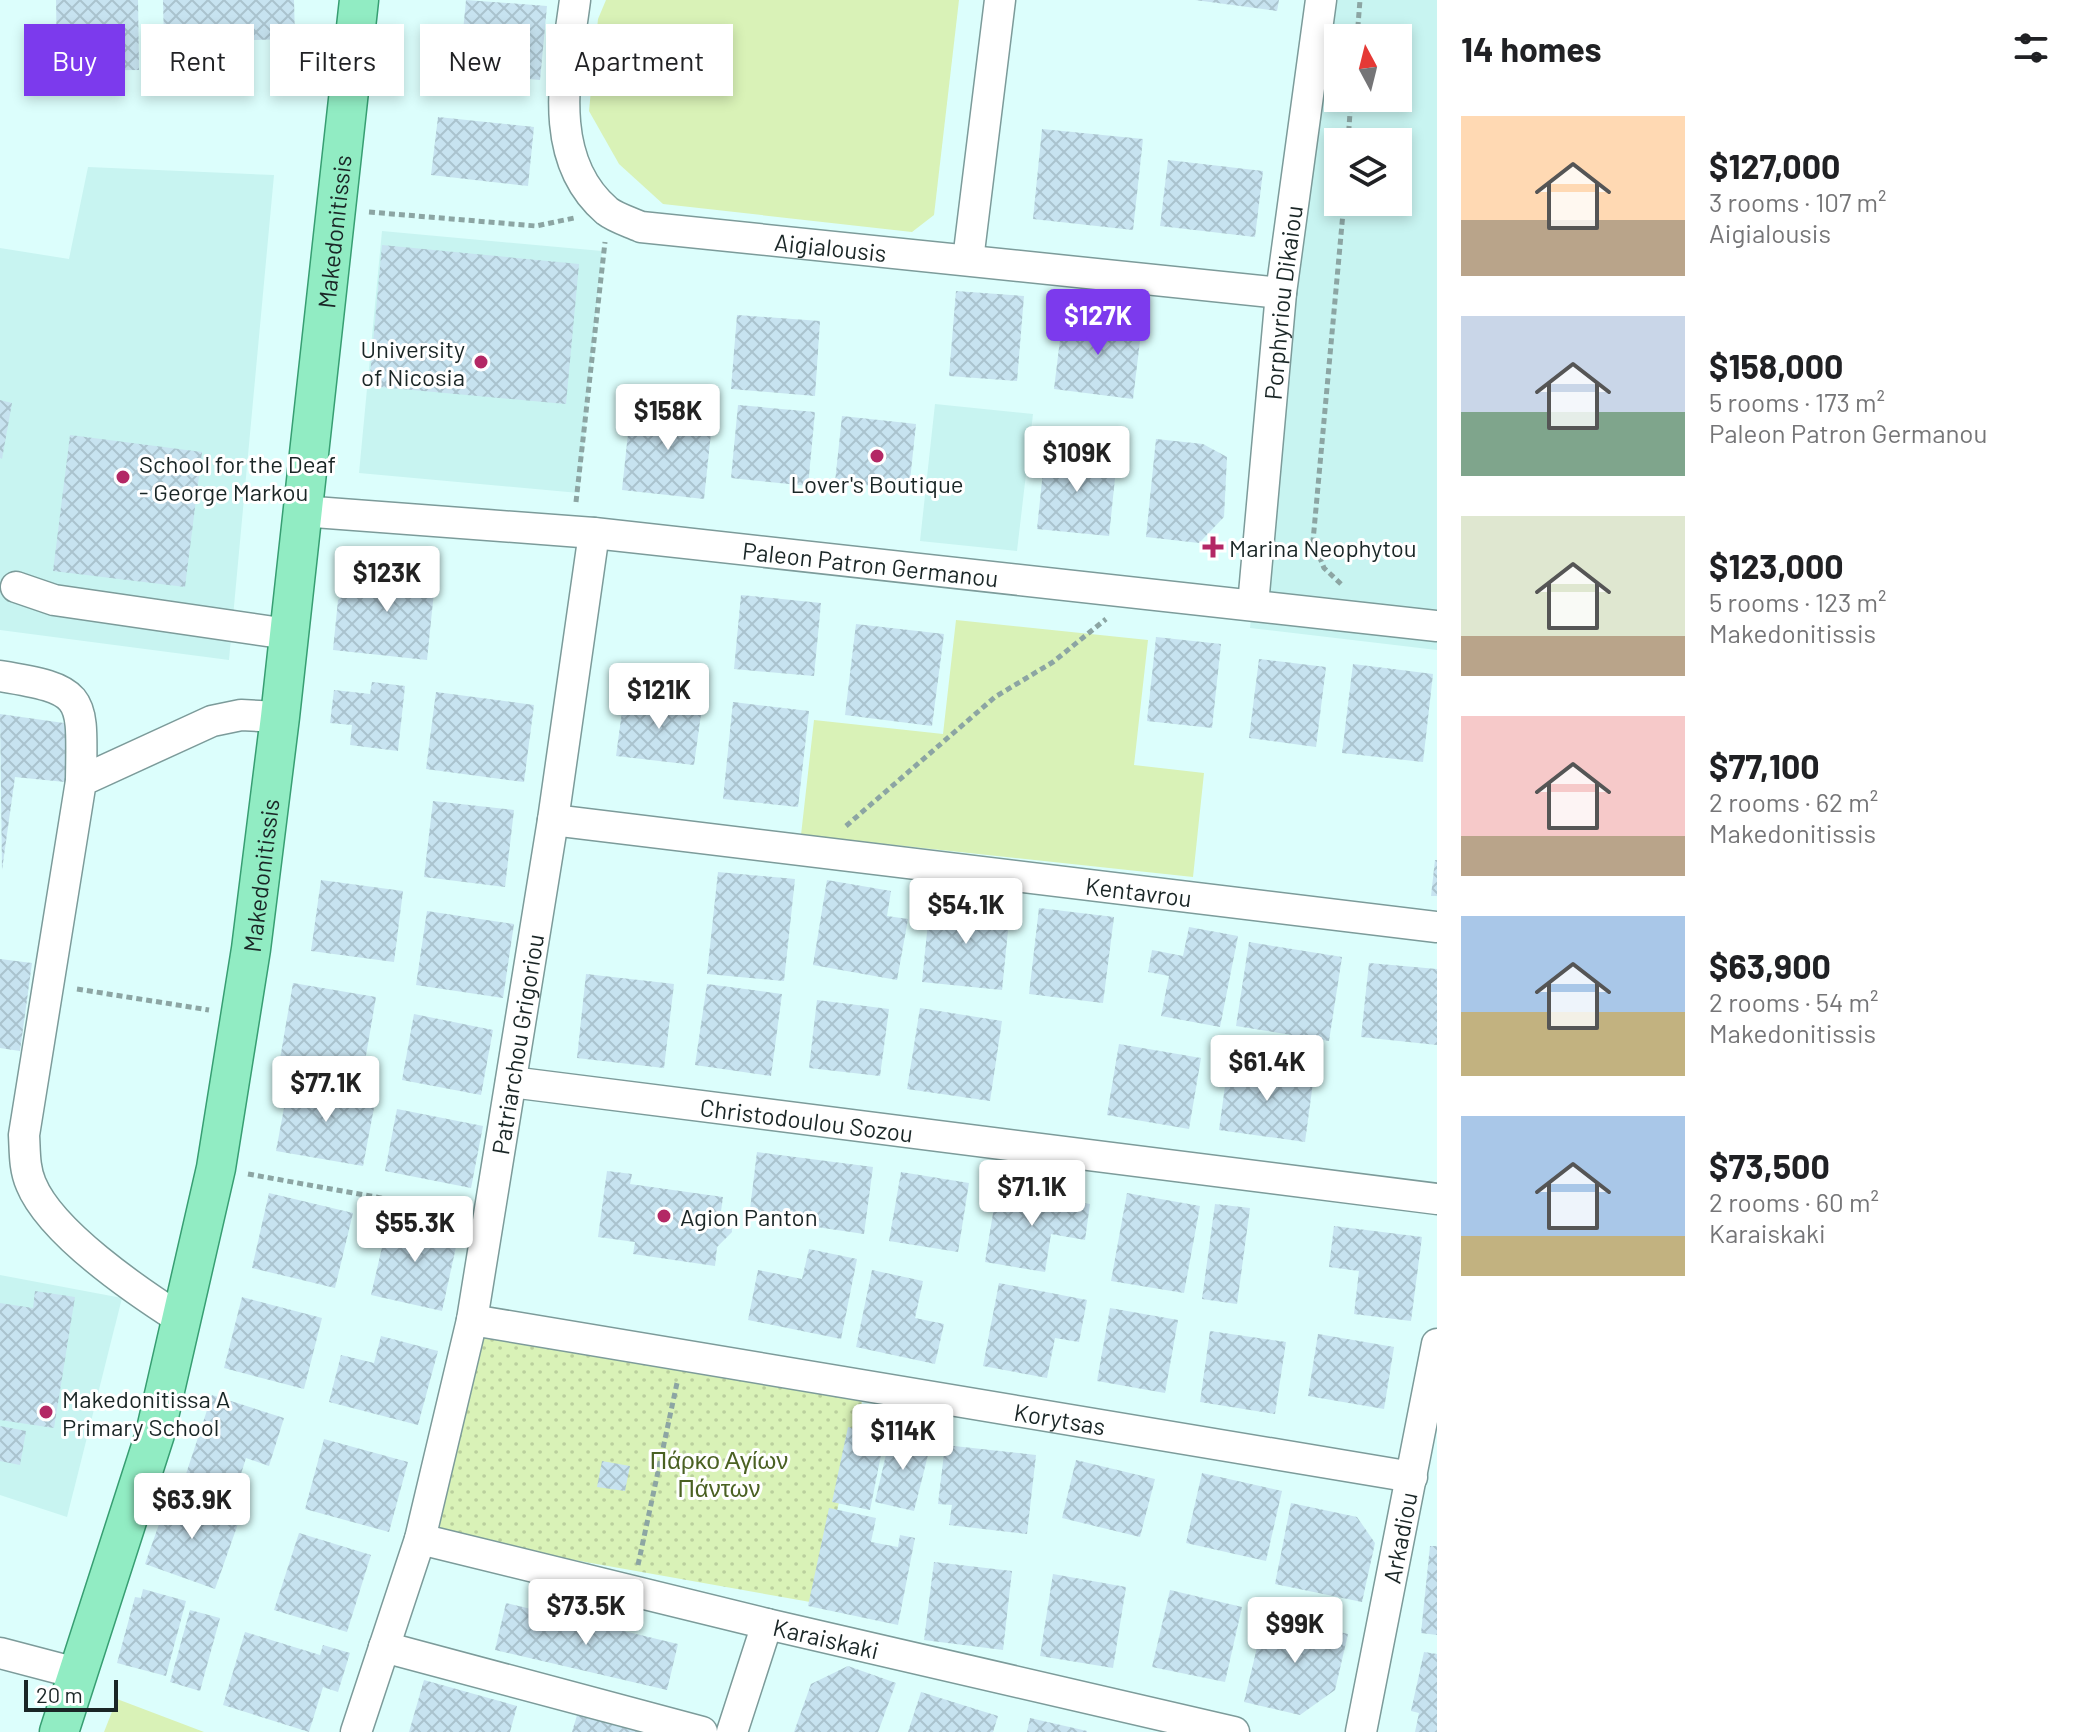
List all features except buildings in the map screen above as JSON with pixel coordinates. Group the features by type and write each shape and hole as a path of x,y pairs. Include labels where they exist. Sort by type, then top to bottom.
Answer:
{"main road":[{"name":"Makedonitissis","path":"59,1732 155,1434 216,1168 251,949 280,717 359,0"}],"street":[{"name":"Aigialousis","path":"575,0 563,96 571,154 587,186 608,211 641,227 1281,293"},
{"path":"968,260 1000,0"},
{"name":"Porphyriou Dikaiou","path":"1253,605 1281,293 1321,0"},
{"name":"Paleon Patron Germanou","path":"301,511 584,532 1437,626"},
{"name":"Patriarchou Grigoriou","path":"356,1732 420,1539 472,1320 553,820 584,532"},
{"path":"16,587 54,600 288,634"},
{"path":"0,676 47,683 73,698 82,717 81,781 24,1135 26,1169 40,1201 96,1260 182,1320"},
{"path":"81,781 212,721 241,715 280,717"},
{"name":"Kentavrou","path":"553,820 1437,927"},
{"name":"Christodoulou Sozou","path":"511,1082 1437,1199"},
{"name":"Korytsas","path":"472,1320 1412,1477"},
{"name":"Arkadiou","path":"1361,1732 1437,1344"},
{"name":"Karaiskaki","path":"420,1539 767,1624 1234,1732"},
{"path":"732,1732 767,1624"},
{"path":"384,1647 702,1732"},
{"path":"0,1653 80,1674"}],"path":[{"path":"1358,24 1360,0"},
{"path":"336,211 536,226 608,211 584,532"},
{"path":"1343,216 1313,541 1324,568 1345,587"},
{"path":"819,852 863,810 995,697 1053,662 1139,592"},
{"path":"48,985 224,1013"},
{"path":"216,1168 489,1218"},
{"path":"633,1591 682,1354"}],"shaded area":[{"path":"1333,0 1437,0 1437,650 1250,628 1287,301 1324,59 1324,112 1412,112 1412,24 1329,24"},
{"name":"School for the Deaf - George Markou","path":"88,167 274,175 229,660 0,630 0,248 69,259"},
{"name":"University of Nicosia","path":"382,231 602,251 579,493 359,473"},
{"path":"935,404 1033,414 1017,551 920,541"},
{"name":"Makedonitissa A Primary School","path":"0,1275 122,1298 67,1517 0,1495"}],"green space":[{"path":"606,0 959,0 934,215 912,232 663,204 619,164 589,111 590,96 733,96 733,24 598,24"},
{"path":"956,620 1148,640 1134,765 1204,773 1193,877 801,835 814,720 943,734"},
{"name":"Πάρκο Αγίων Πάντων","path":"472,1320 866,1384 816,1603 434,1535"},
{"path":"117,1699 204,1732 104,1732"}],"place":[{"name":"University of Nicosia","path":"481,362"},
{"name":"Lover's Boutique","path":"877,456"},
{"name":"School for the Deaf - George Markou","path":"123,477"},
{"name":"Marina Neophytou","path":"1213,547"},
{"name":"Agion Panton","path":"664,1216"},
{"name":"Makedonitissa A Primary School","path":"46,1412"}]}
